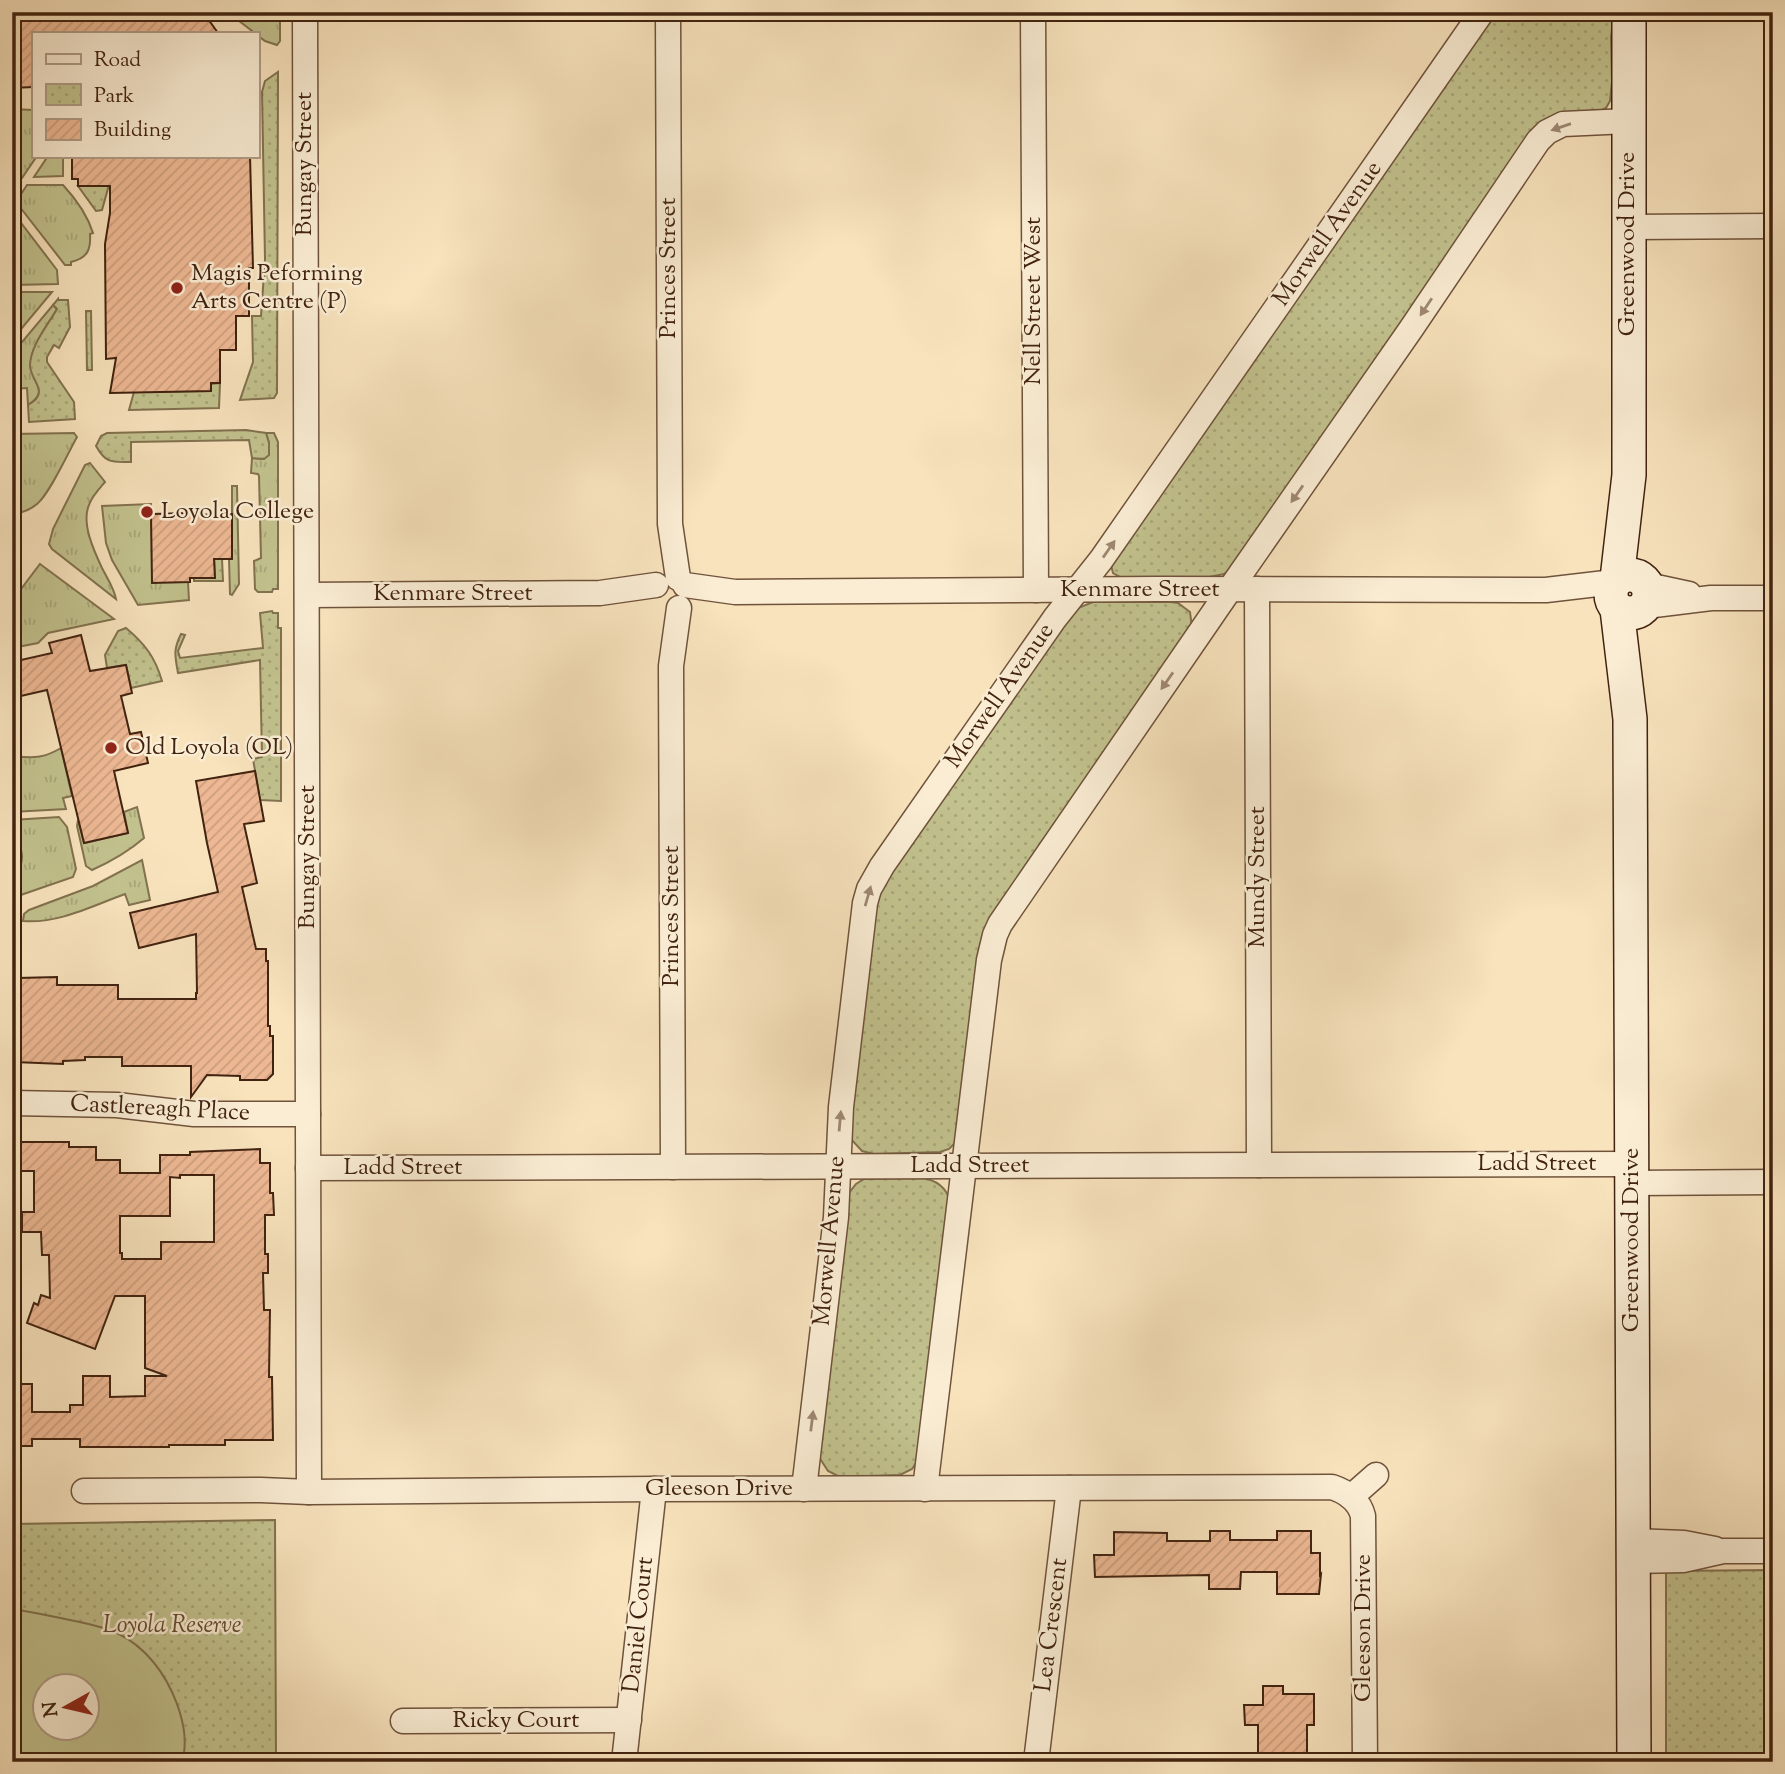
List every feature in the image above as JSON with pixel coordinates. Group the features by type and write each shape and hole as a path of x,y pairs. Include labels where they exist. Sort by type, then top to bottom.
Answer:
{"street":[{"name":"Bungay Street","path":"305,12 309,1492"},
{"name":"Princes Street","path":"668,12 673,1167"},
{"name":"Nell Street West","path":"1033,12 1036,590"},
{"name":"Morwell Avenue","path":"804,1489 836,1217 841,1107 865,902 869,889 882,866 1047,629 1109,549 1482,12"},
{"name":"Greenwood Drive","path":"1629,12 1634,1762"},
{"path":"925,1489 989,960 1000,924 1538,141 1547,132 1563,124 1628,121"},
{"path":"1629,227 1773,226"},
{"name":"Kenmare Street","path":"307,595 1257,589 1546,590 1711,598 1773,598"},
{"name":"Mundy Street","path":"1257,589 1259,1165"},
{"name":"Castlereagh Place","path":"12,1103 117,1105 194,1114 308,1114"},
{"name":"Ladd Street","path":"308,1168 1259,1165 1632,1173 1773,1182"},
{"path":"1351,1497 1376,1475"},
{"name":"Gleeson Drive","path":"84,1490 309,1492 1332,1486 1351,1497 1363,1516 1364,1762"},
{"name":"Lea Crescent","path":"1036,1762 1069,1488"},
{"name":"Daniel Court","path":"624,1762 654,1489"},
{"path":"1633,1551 1683,1560 1723,1551 1773,1550"},
{"name":"Ricky Court","path":"403,1721 629,1720"}],"green space":[{"path":"280,12 280,41 277,45 265,41 259,36 259,32 253,32 230,14"},
{"path":"1490,12 1614,12 1611,37 1612,81 1610,101 1606,108 1600,111 1570,113 1233,568 1224,574 1204,578 1122,578 1113,573 1111,565"},
{"path":"278,72 277,393 274,398 240,400 253,362 252,316 261,316 265,259 262,92 265,81"},
{"path":"12,109 32,110 32,158 36,158 22,178 12,178"},
{"path":"47,158 63,158 63,176 34,177"},
{"path":"96,158 110,158 110,181 102,210 96,211 78,186 90,186 96,178"},
{"path":"27,185 63,185 84,213 93,233 90,234 87,252 71,262 71,265 65,265 16,202"},
{"path":"12,211 57,270 58,284 12,285"},
{"path":"12,292 52,292 12,340"},
{"path":"58,299 68,300 70,327 59,348 54,345 47,362 74,402 75,419 29,422 28,405 35,400 39,391 31,372 31,358 36,343 57,309 53,305"},
{"path":"53,305 57,309 36,343 31,358 39,391 35,400 28,405 27,388 12,389 12,354"},
{"path":"86,311 91,311 92,370 87,370"},
{"path":"220,383 219,408 129,410 134,392 210,391 211,384"},
{"path":"246,430 266,433 269,455 264,459 252,458 249,440 131,442 131,462 110,461 96,446 101,436 107,433"},
{"path":"74,433 77,437 42,499 28,510 12,514 12,434"},
{"path":"266,433 274,433 278,442 278,589 258,592 255,589 254,561 261,558 259,476 251,473 252,458 264,459 269,443"},
{"path":"90,463 105,482 89,505 87,528 95,554 116,599 49,544 53,529 85,465"},
{"path":"232,486 237,486 239,584 232,595 229,559 232,558"},
{"path":"151,504 153,582 188,582 189,600 138,605 112,560 106,543 102,506"},
{"path":"214,554 222,559 223,581 194,581 194,578 215,578"},
{"path":"40,564 114,619 48,633 38,643 12,648 12,601"},
{"path":"1093,602 1178,603 1190,612 1192,627 1000,909 956,1142 949,1149 940,1152 874,1154 862,1151 850,1138 878,890 1063,621 1078,608"},
{"path":"260,613 278,613 278,628 281,628 281,801 260,800 253,759 262,757 260,660 178,673 176,657 181,634 185,635 178,651 180,658 263,648"},
{"path":"126,628 148,652 162,681 131,688 126,665 107,668 105,655 118,631"},
{"path":"12,741 21,777 12,790"},
{"path":"61,748 72,796 63,798 66,809 12,812 12,790 21,777 16,756 40,757"},
{"path":"137,807 144,838 99,867 92,870 86,866 78,820 84,843 128,833 124,812"},
{"path":"59,817 67,827 76,869 73,877 12,898 12,876 20,867 22,856 12,837 12,820"},
{"path":"142,860 150,900 129,905 125,894 62,917 23,921 24,914 29,910 93,886"},
{"path":"922,1178 940,1185 950,1201 916,1463 912,1469 900,1475 840,1477 828,1471 819,1457 849,1193 864,1179"},
{"name":"Loyola Reserve","path":"275,1520 276,1762 12,1762 12,1524"},
{"path":"1773,1570 1773,1762 1666,1762 1666,1571"},
{"name":"Loyola Reserve","path":"12,1609 112,1631 146,1654 161,1672 182,1718 185,1740 182,1762 12,1762"}],"building":[{"path":"12,12 203,12 217,32 32,32 32,87 12,88"},
{"name":"Magis Peforming Arts Centre (P)","path":"72,158 250,158 253,268 249,268 249,316 236,316 236,350 220,350 220,383 211,383 211,391 110,393 116,358 106,359 105,244 110,213 110,186 78,186 78,179 72,179"},
{"path":"151,514 232,514 232,559 214,559 215,578 152,583"},
{"name":"Old Loyola (OL)","path":"81,635 90,671 126,665 132,693 121,696 130,734 141,732 148,763 114,771 128,833 84,843 47,690 12,698 12,662 52,653 49,643"},
{"path":"255,771 264,821 244,824 257,883 242,887 256,949 266,949 268,961 268,1026 270,1036 273,1036 273,1074 267,1080 240,1080 240,1076 207,1075 191,1097 191,1066 122,1066 122,1057 85,1057 85,1060 63,1061 63,1064 14,1062 12,980 57,977 57,985 118,985 118,999 196,999 196,934 139,948 130,913 218,892 196,781"},
{"path":"19,1142 69,1142 69,1147 96,1147 96,1160 120,1160 120,1173 160,1173 160,1155 260,1149 260,1163 270,1163 270,1193 273,1193 274,1215 265,1215 268,1273 263,1273 264,1310 270,1310 269,1377 272,1377 273,1440 225,1440 225,1445 80,1447 80,1439 32,1439 32,1446 12,1446 12,1384 32,1384 32,1412 70,1412 70,1405 83,1405 83,1376 110,1376 110,1397 145,1396 145,1376 167,1376 145,1368 145,1296 115,1296 95,1349 27,1323 34,1303 38,1305 41,1295 50,1298 49,1255 42,1255 41,1232 22,1232 22,1212 34,1212 34,1171 20,1171","holes":["214,1175 214,1242 161,1242 161,1259 122,1259 120,1216 170,1216 170,1177"]},
{"path":"1210,1531 1230,1531 1230,1540 1277,1540 1277,1531 1311,1531 1311,1553 1320,1553 1319,1594 1277,1594 1277,1572 1241,1572 1240,1589 1209,1589 1209,1575 1095,1577 1094,1555 1114,1555 1114,1532 1167,1533 1167,1541 1210,1541"},
{"path":"1263,1686 1283,1686 1283,1694 1314,1694 1314,1725 1307,1725 1307,1762 1258,1762 1258,1725 1245,1725 1244,1705 1263,1705"}],"place":[{"name":"Magis Peforming Arts Centre (P)","path":"177,288"},
{"name":"Loyola College","path":"147,512"},
{"name":"Old Loyola (OL)","path":"111,748"}]}
